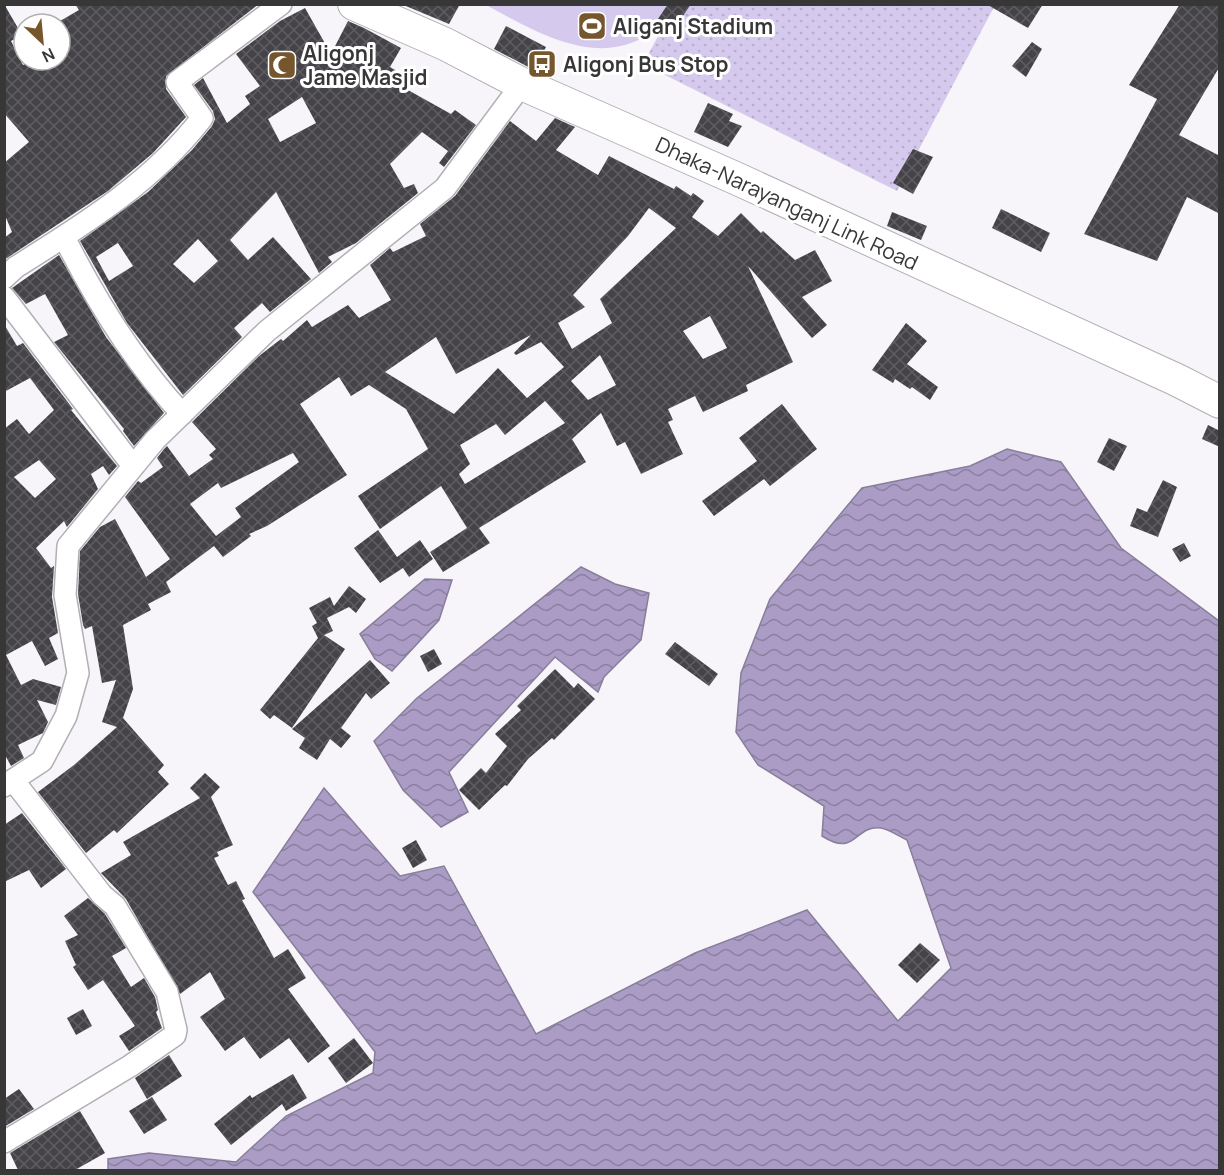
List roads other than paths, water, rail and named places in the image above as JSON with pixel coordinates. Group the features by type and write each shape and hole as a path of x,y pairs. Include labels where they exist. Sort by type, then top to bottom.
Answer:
{"highway":[{"name":"Dhaka-Narayanganj Link Road","path":"354,4 445,44 522,84 733,177 1220,402"}],"street":[{"path":"4,278 16,267 98,215 180,147 202,118 177,82 281,4"},
{"path":"4,1142 130,1066 175,1035 176,1030 167,992 115,906 102,895 9,783 42,761 66,716 78,673 65,596 68,546 133,466 182,414 267,331 445,188 522,84"},
{"path":"64,237 87,283 119,336 182,414"},
{"path":"4,297 133,466"}],"water":[{"path":"1007,449 1061,462 1121,548 1219,621 1219,1170 108,1170 108,1159 149,1153 236,1162 286,1116 373,1073 375,1052 253,892 324,788 400,876 444,866 536,1034 695,953 807,910 898,1021 951,968 907,840 881,828 872,828 842,844 822,836 824,806 758,765 736,732 741,673 770,599 862,488 970,466"},
{"path":"581,567 615,584 649,593 641,640 604,677 598,692 555,657 449,772 468,812 441,827 403,790 374,741 417,698"},
{"path":"425,579 452,580 439,620 392,671 375,659 360,634"}],"place":[{"name":"Aliganj Stadium","path":"592,26"},
{"name":"Aligonj Bus Stop","path":"542,64"},
{"name":"Aligonj Jame Masjid","path":"282,65"}]}
